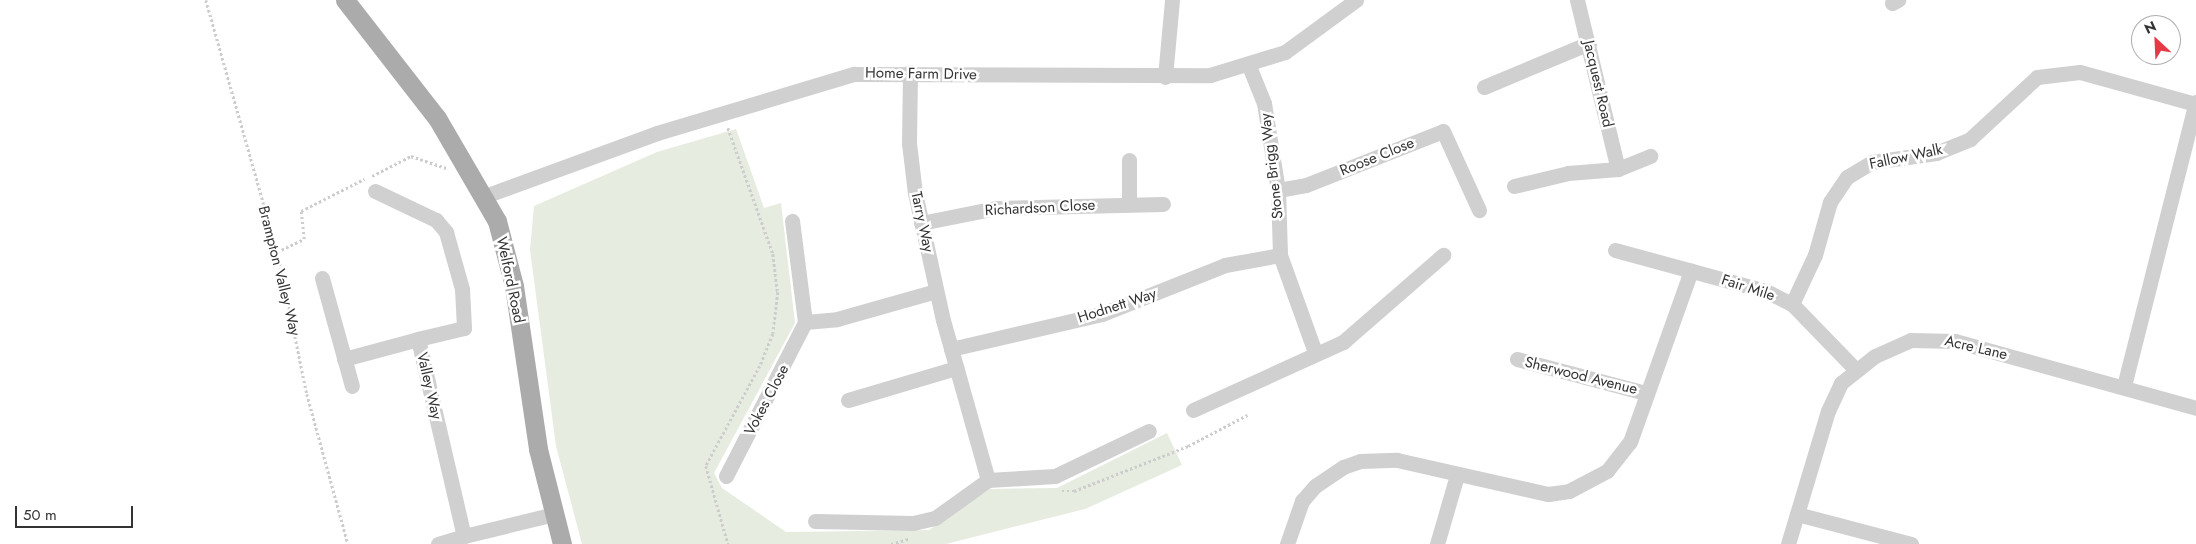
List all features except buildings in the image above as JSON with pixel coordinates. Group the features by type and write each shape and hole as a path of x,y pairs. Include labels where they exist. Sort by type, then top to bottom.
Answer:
{"main road":[{"name":"Welford Road","path":"345,0 437,118 486,196 507,249 538,449 562,544"}],"street":[{"path":"1165,77 1172,0"},
{"name":"Home Farm Drive","path":"486,196 530,176 722,112 854,74 910,72 1165,77 1210,76 1248,66 1285,52 1356,0"},
{"name":"Jacquest Road","path":"1578,0 1618,169"},
{"path":"1484,87 1588,43"},
{"name":"Stone Brigg Way","path":"1248,66 1264,103 1278,190 1280,255 1315,352"},
{"name":"Tarry Way","path":"910,72 908,143 921,223 936,292 988,480"},
{"name":"Fallow Walk","path":"1792,304 1815,255 1830,202 1847,177 1872,162 1936,153 1970,139 2037,77 2080,72 2196,103 2124,386"},
{"name":"Roose Close","path":"1278,190 1306,185 1443,131 1455,162 1479,210"},
{"path":"1514,186 1568,173 1618,169 1650,156"},
{"path":"1129,160 1129,204"},
{"name":"Valley Way","path":"375,191 420,209 446,232 462,289 464,328 418,339 464,536"},
{"name":"Richardson Close","path":"921,223 996,208 1163,204"},
{"name":"Vokes Close","path":"726,476 784,367 805,322 804,291 792,220"},
{"name":"Fair Mile","path":"1615,250 1766,291 1792,304 1856,370"},
{"name":"Hodnett Way","path":"951,349 1102,314 1225,265 1280,255"},
{"path":"1193,410 1315,352 1343,342 1443,255"},
{"name":"Sherwood Avenue","path":"1287,544 1302,500 1343,467 1382,458 1530,494 1569,491 1589,483 1607,471 1630,442 1646,392 1691,271"},
{"path":"322,278 352,386"},
{"path":"805,322 837,319 936,292"},
{"path":"344,359 418,339"},
{"name":"Acre Lane","path":"1788,544 1828,411 1841,383 1856,370 1892,348 1930,339 1956,341 2124,386 2196,408"},
{"name":"Sherwood Avenue","path":"1517,359 1646,392"},
{"path":"848,400 956,368"},
{"path":"815,520 913,523 935,518 954,507 988,480 1055,476 1148,431"},
{"path":"1437,544 1457,475"},
{"path":"438,544 464,536 488,537 554,514"},
{"path":"1797,514 1911,544"}],"path":[{"name":"Brampton Valley Way","path":"206,0 277,252 309,403 348,544"},
{"path":"722,112 773,254 778,292 773,334 760,366 706,466 728,544"},
{"path":"277,252 304,239 301,211 411,156 446,168"}],"shaded area":[{"path":"736,129 764,208 781,203 795,323 714,473 722,488 786,532 929,530 990,489 1057,488 1167,433 1182,465 1085,509 946,544 582,544 556,446 530,250 534,206 657,152"}]}
